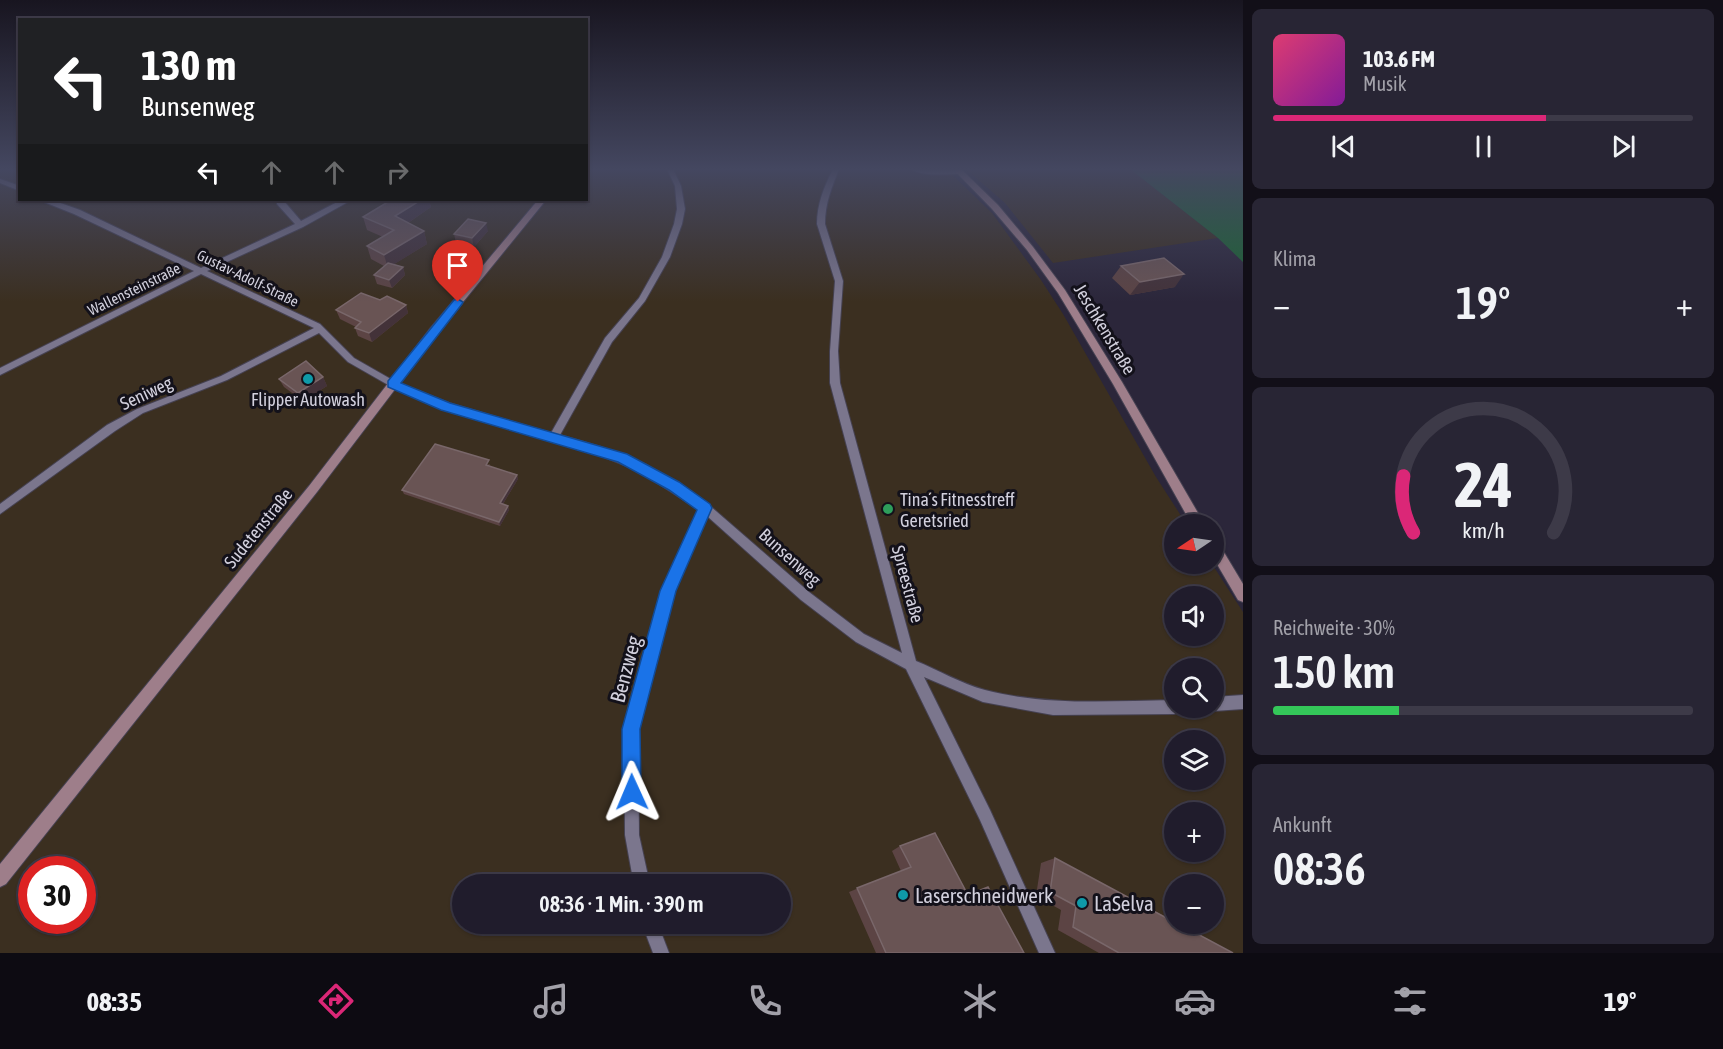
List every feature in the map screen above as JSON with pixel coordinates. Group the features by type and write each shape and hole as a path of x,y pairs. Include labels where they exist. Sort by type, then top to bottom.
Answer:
{"street":[{"name":"Gustav-Adolf-Straße","path":"77,213 203,271 319,329 351,360 393,384"},
{"path":"290,213 300,225"},
{"name":"Wallensteinstraße","path":"0,372 168,286 321,213"},
{"name":"Sudetenstraße","path":"0,878 531,213"},
{"path":"553,438 608,340 642,299 666,257 680,213"},
{"name":"Spreestraße","path":"821,213 821,224 839,281 834,351 835,383 911,665 985,815 1047,953"},
{"name":"Jeschkenstraße","path":"1002,213 1057,284 1193,514"},
{"name":"Seniweg","path":"0,510 111,428 140,411 224,378 319,329"},
{"name":"Bunsenweg","path":"393,384 446,406 606,453 644,468 705,508 806,596 860,638 911,665 983,696 1053,708 1164,707"},
{"name":"Benzweg","path":"640,874 632,835 631,729 668,591 705,508"},
{"path":"1224,565 1243,596"},
{"path":"1224,703 1243,702"},
{"path":"654,934 661,953"}],"shaded area":[{"path":"0,213 992,213 1063,314 1156,477 1180,514 1164,514 1164,574 1218,574 1243,612 1243,953 0,953"},
{"path":"1013,213 1187,213 1218,238 1053,263"}],"green space":[{"path":"1187,213 1243,213 1243,262 1218,238"}],"building":[{"path":"369,213 399,213 395,216 424,231 384,255 367,246 394,230 363,217"},
{"path":"468,219 486,223 472,238 454,234"},
{"path":"1164,258 1184,274 1140,282 1121,266"},
{"path":"388,263 403,267 389,280 374,275"},
{"path":"361,293 380,300 387,296 406,305 369,333 355,328 361,322 336,310"},
{"path":"306,361 323,377 298,393 279,379"},
{"path":"435,444 489,460 486,465 517,475 500,503 508,506 499,522 402,490"},
{"name":"Laserschneidwerk","path":"935,833 968,895 988,887 1024,953 886,953 857,888 911,867 900,846"},
{"name":"LaSelva","path":"1055,858 1164,917 1164,934 1198,934 1233,953 1119,953 1073,927 1076,906 1050,892"}],"place":[{"name":"Flipper Autowash","path":"308,379"},
{"name":"Tina´s Fitnesstreff Geretsried","path":"888,509"},
{"name":"Laserschneidwerk","path":"903,895"},
{"name":"LaSelva","path":"1082,903"}],"route":[{"path":"458,302 393,384 446,406 622,458 674,486 705,508 668,591 631,729 632,792"}]}
